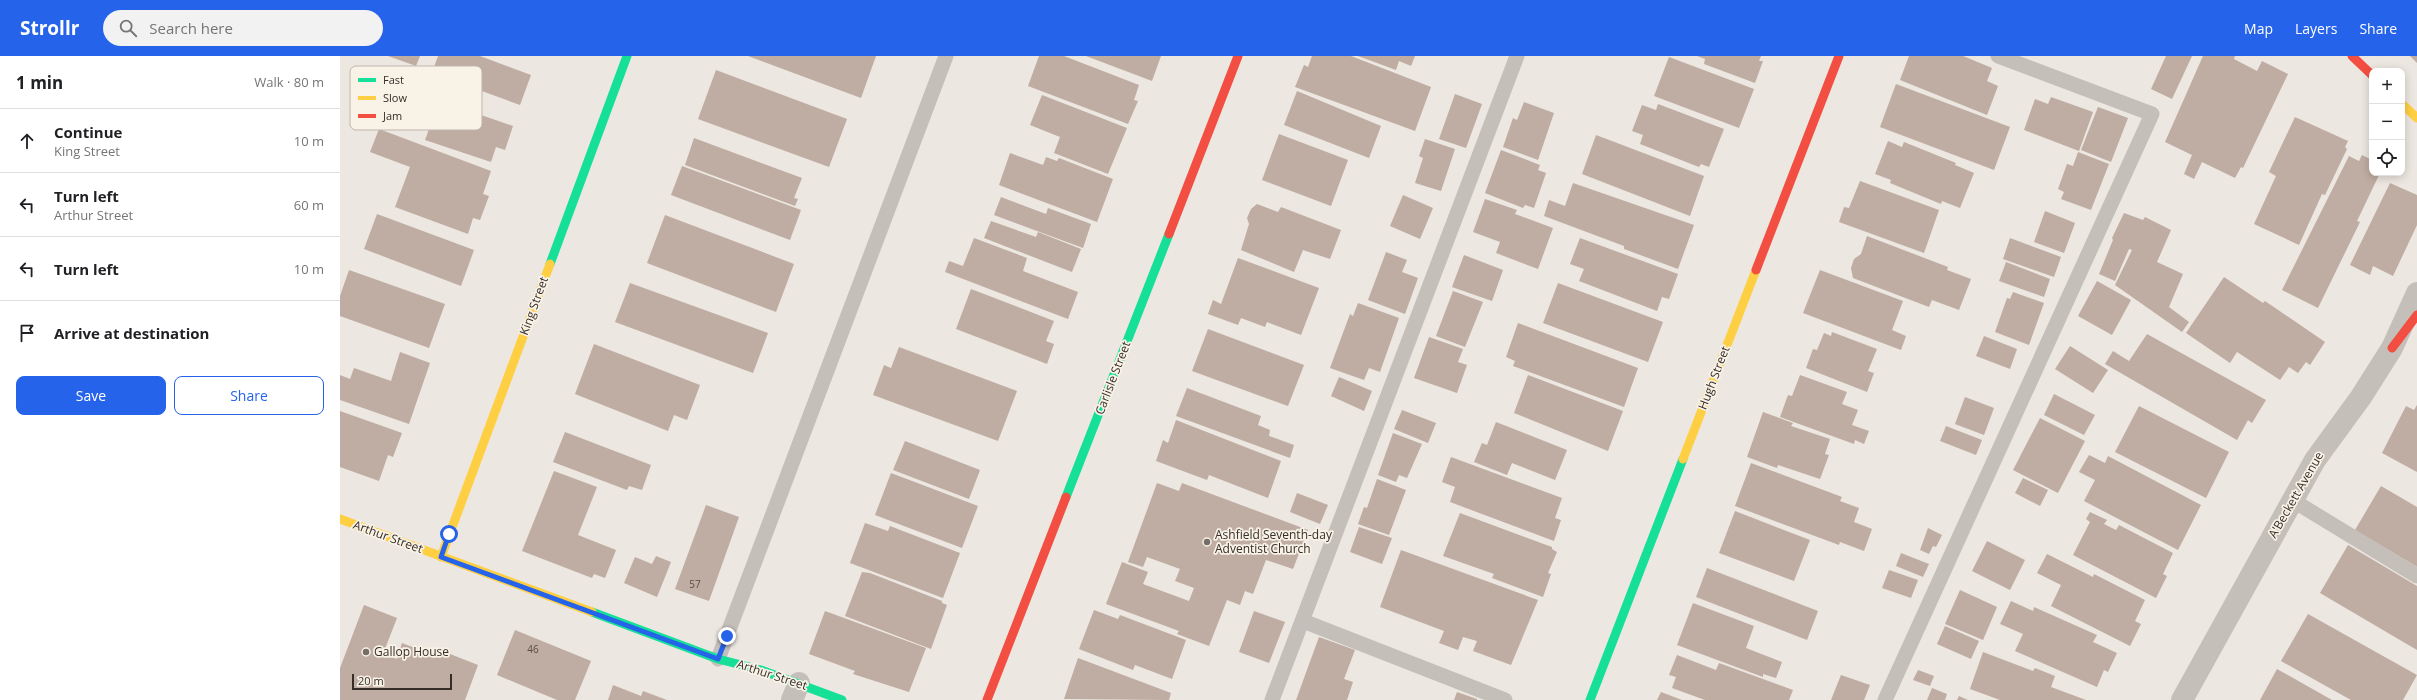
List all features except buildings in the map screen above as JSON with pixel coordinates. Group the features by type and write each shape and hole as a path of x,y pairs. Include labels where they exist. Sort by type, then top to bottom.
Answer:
{"street":[{"name":"King Street","path":"441,557 626,56"},
{"name":"Carlisle Street","path":"987,700 1238,56"},
{"name":"Hugh Street","path":"1590,700 1839,56"},
{"path":"2352,56 2369,72"},
{"path":"2405,107 2417,118"},
{"name":"A'Beckett Avenue","path":"2182,700 2315,460 2361,397 2392,348 2417,293"},
{"path":"2392,348 2417,315"},
{"name":"Arthur Street","path":"340,519 718,659 796,692 842,700"}],"lane":[{"path":"718,659 946,56"},
{"path":"1272,700 1517,56"},
{"path":"1885,700 2152,114 1998,56"},
{"path":"2292,500 2417,576"},
{"path":"1303,621 1505,700"}],"traffic: fast":[{"path":"550,264 627,56"},
{"path":"1066,497 1169,234"},
{"path":"1590,700 1683,459"},
{"path":"592,612 718,659 761,670 842,700"}],"traffic: slow":[{"path":"2405,107 2417,118"},
{"path":"441,557 550,264"},
{"path":"1683,459 1756,270"},
{"path":"340,519 592,612"}],"traffic: jam":[{"path":"1169,234 1238,56"},
{"path":"1756,270 1839,56"},
{"path":"2352,56 2369,72"},
{"path":"2392,348 2417,315"},
{"path":"987,700 1066,497"}],"place":[{"name":"Ashfield Seventh-day Adventist Church","path":"1207,542"},
{"name":"Gallop House","path":"366,652"}],"route":[{"path":"449,534 441,557 718,659 727,636"}]}
